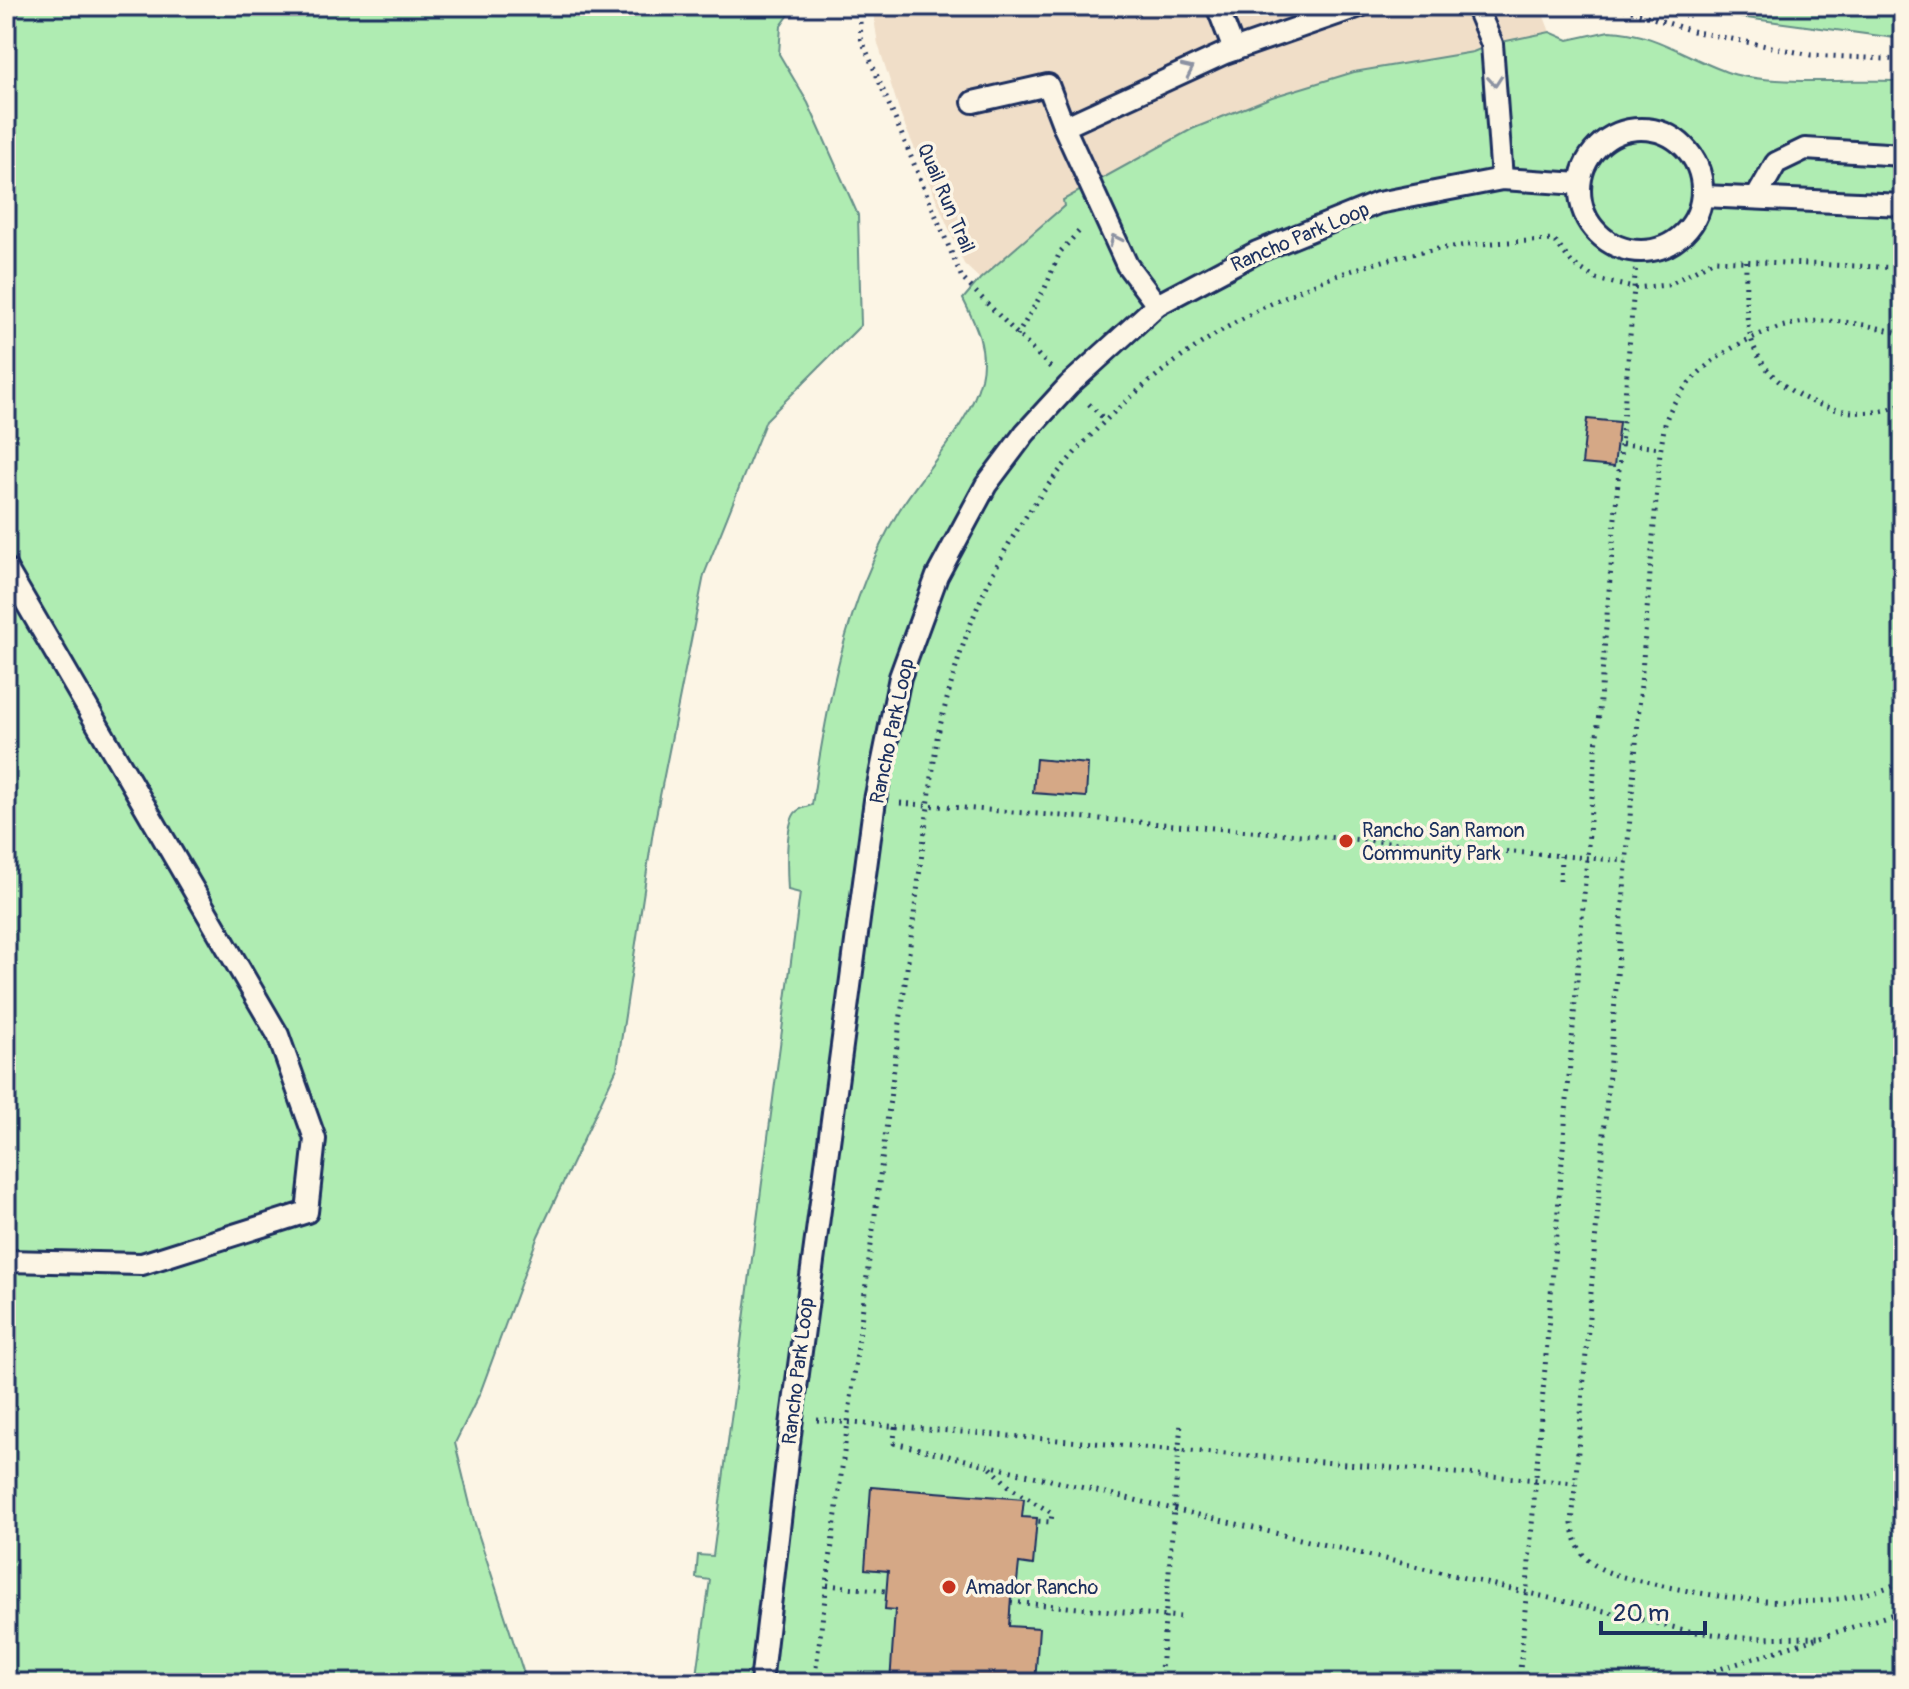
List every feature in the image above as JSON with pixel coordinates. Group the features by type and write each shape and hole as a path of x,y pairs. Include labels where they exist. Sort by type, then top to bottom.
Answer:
{"lane":[{"path":"1217,6 1234,50"},
{"path":"1064,127 1234,50 1360,6"},
{"path":"1476,6 1492,44 1502,179"},
{"path":"973,102 1048,85 1127,265 1157,305"},
{"path":"1647,129 1677,140 1684,148 1698,165 1703,196 1696,219 1681,237 1661,248 1637,251 1614,244 1594,229 1583,208 1580,184 1591,154 1616,134 1647,129"},
{"path":"1756,198 1776,163 1805,149 1903,155"},
{"name":"Rancho Park Loop","path":"761,1683 792,1418 875,800 900,677 937,576 986,485 1025,433 1069,385 1157,305 1257,252 1378,203 1502,179 1580,184"},
{"path":"1703,196 1903,205"},
{"path":"6,568 278,1035 315,1139 307,1212 142,1264 6,1261"}],"path":[{"name":"Quail Run Trail","path":"859,6 861,38 962,278 1055,371"},
{"path":"1616,6 1692,31 1811,55 1903,60"},
{"path":"1017,336 1072,235 1104,217"},
{"path":"814,1683 937,738 958,655 982,596 1015,533 1059,470 1105,420 1179,358 1263,307 1347,271 1422,252 1554,240 1572,263 1596,279 1634,288 1668,285 1714,260 1903,268"},
{"path":"1519,1683 1637,251"},
{"path":"1746,261 1745,301 1752,338 1760,359 1790,390 1832,409 1860,412 1903,404"},
{"path":"1903,334 1864,323 1805,322 1752,338 1705,367 1681,392 1667,417 1661,448 1572,1524 1576,1541 1585,1557 1603,1570 1710,1596 1785,1601 1879,1592 1903,1581"},
{"path":"1083,398 1105,420"},
{"path":"1622,444 1661,448"},
{"path":"875,800 1626,861"},
{"path":"1560,881 1561,856"},
{"path":"792,1418 1575,1483"},
{"path":"1160,1683 1181,1422"},
{"path":"895,1427 894,1443 1174,1512 1689,1631 1743,1638 1822,1637"},
{"path":"991,1467 1012,1489 1052,1513 1051,1522 1036,1521"},
{"path":"827,1585 886,1591"},
{"path":"1011,1602 1180,1617"},
{"path":"1676,1683 1903,1611"}],"shaded area":[{"path":"872,6 1540,6 1550,32 1492,44 1473,52 1354,72 1272,97 1064,206 980,279 964,264 902,119 878,44"}],"green space":[{"path":"6,6 795,6 781,26 779,54 808,103 858,215 861,325 766,420 704,575 653,831 617,1068 538,1236 480,1393 455,1443 474,1521 527,1683 6,1683"},
{"path":"1903,6 1903,39 1664,7"},
{"name":"Rancho San Ramon Community Park","path":"1609,31 1641,36 1730,73 1748,77 1791,81 1903,81 1903,1683 696,1683 710,1580 696,1578 698,1555 713,1556 800,893 788,890 790,829 795,813 812,805 832,692 864,583 897,514 956,432 981,379 982,347 963,299 980,279 1064,206 1063,200 1192,129 1272,97 1354,72 1473,52 1492,44 1550,32 1568,40"}],"building":[{"path":"1039,6 1065,6 1043,15"},
{"path":"1587,419 1619,422 1614,467 1582,464"},
{"path":"1036,759 1088,764 1086,797 1033,793"},
{"name":"Amador Rancho","path":"871,1487 1024,1499 1022,1517 1037,1518 1033,1565 1019,1563 1017,1582 1012,1582 1009,1626 1039,1628 1035,1683 890,1683 895,1610 885,1609 888,1571 865,1569"}],"place":[{"name":"Rancho San Ramon Community Park","path":"1346,841"},
{"name":"Amador Rancho","path":"949,1587"}]}
